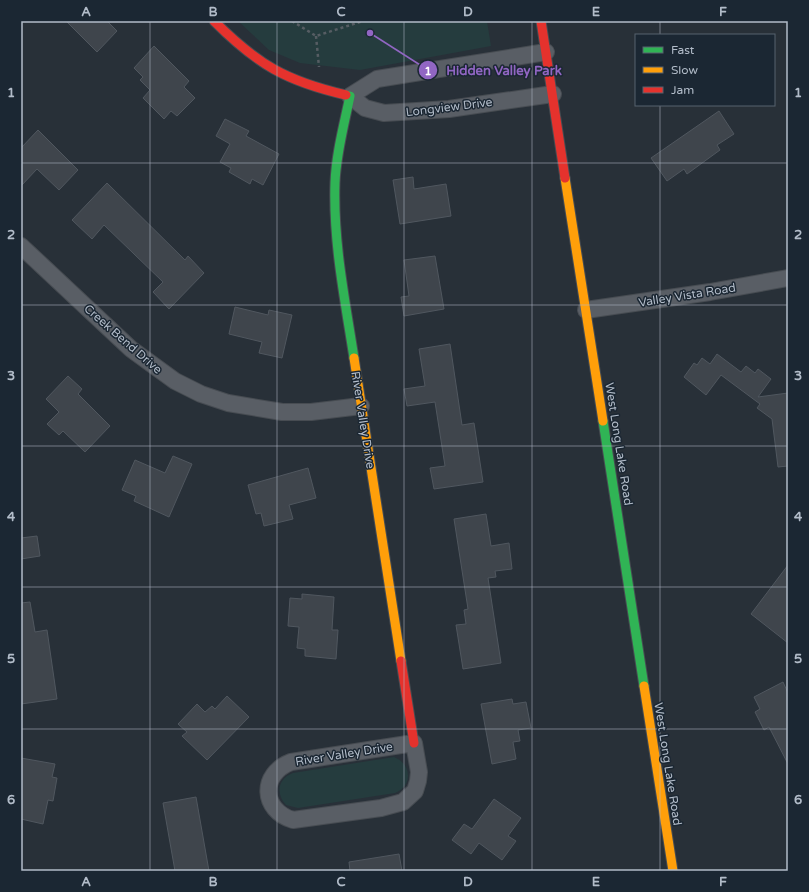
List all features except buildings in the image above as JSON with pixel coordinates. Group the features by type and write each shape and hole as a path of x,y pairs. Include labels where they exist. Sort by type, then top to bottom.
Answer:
{"main road":[{"name":"Longview Drive","path":"214,21 253,56 284,76 314,87 350,96"},
{"name":"West Long Lake Road","path":"541,21 673,871"},
{"name":"River Valley Drive","path":"350,96 338,155 334,207 339,267 414,743"}],"street":[{"path":"350,96 378,79 546,52"},
{"name":"Longview Drive","path":"350,96 366,108 384,113 449,109 552,94"},
{"name":"Creek Bend Drive","path":"21,246 131,349 175,381 201,394 228,403 255,409 282,412 317,411 361,406"},
{"name":"Valley Vista Road","path":"586,310 710,292 788,278"},
{"name":"River Valley Drive","path":"414,743 419,772 418,781 415,792 404,802 381,808 297,820 282,815 272,805 268,791 269,783 275,771 284,764 414,743"}],"path":[{"path":"292,21 316,36 363,21"},
{"path":"316,36 319,70"}],"green space":[{"path":"238,21 487,21 491,46 360,70 300,63 269,50"},
{"path":"394,757 400,760 404,765 408,775 405,785 401,790 395,793 298,808 286,805 281,796 281,783 293,773"}],"traffic: fast":[{"path":"346,95 350,96 337,161 335,205 340,271 354,358"},
{"path":"603,421 644,686"}],"traffic: slow":[{"path":"565,178 603,421"},
{"path":"354,358 401,661"},
{"path":"644,686 673,871"}],"traffic: jam":[{"path":"214,21 245,49 274,69 306,84 346,95"},
{"path":"541,21 565,178"},
{"path":"401,661 414,743"}],"place":[{"name":"Hidden Valley Park","path":"370,33"}]}
